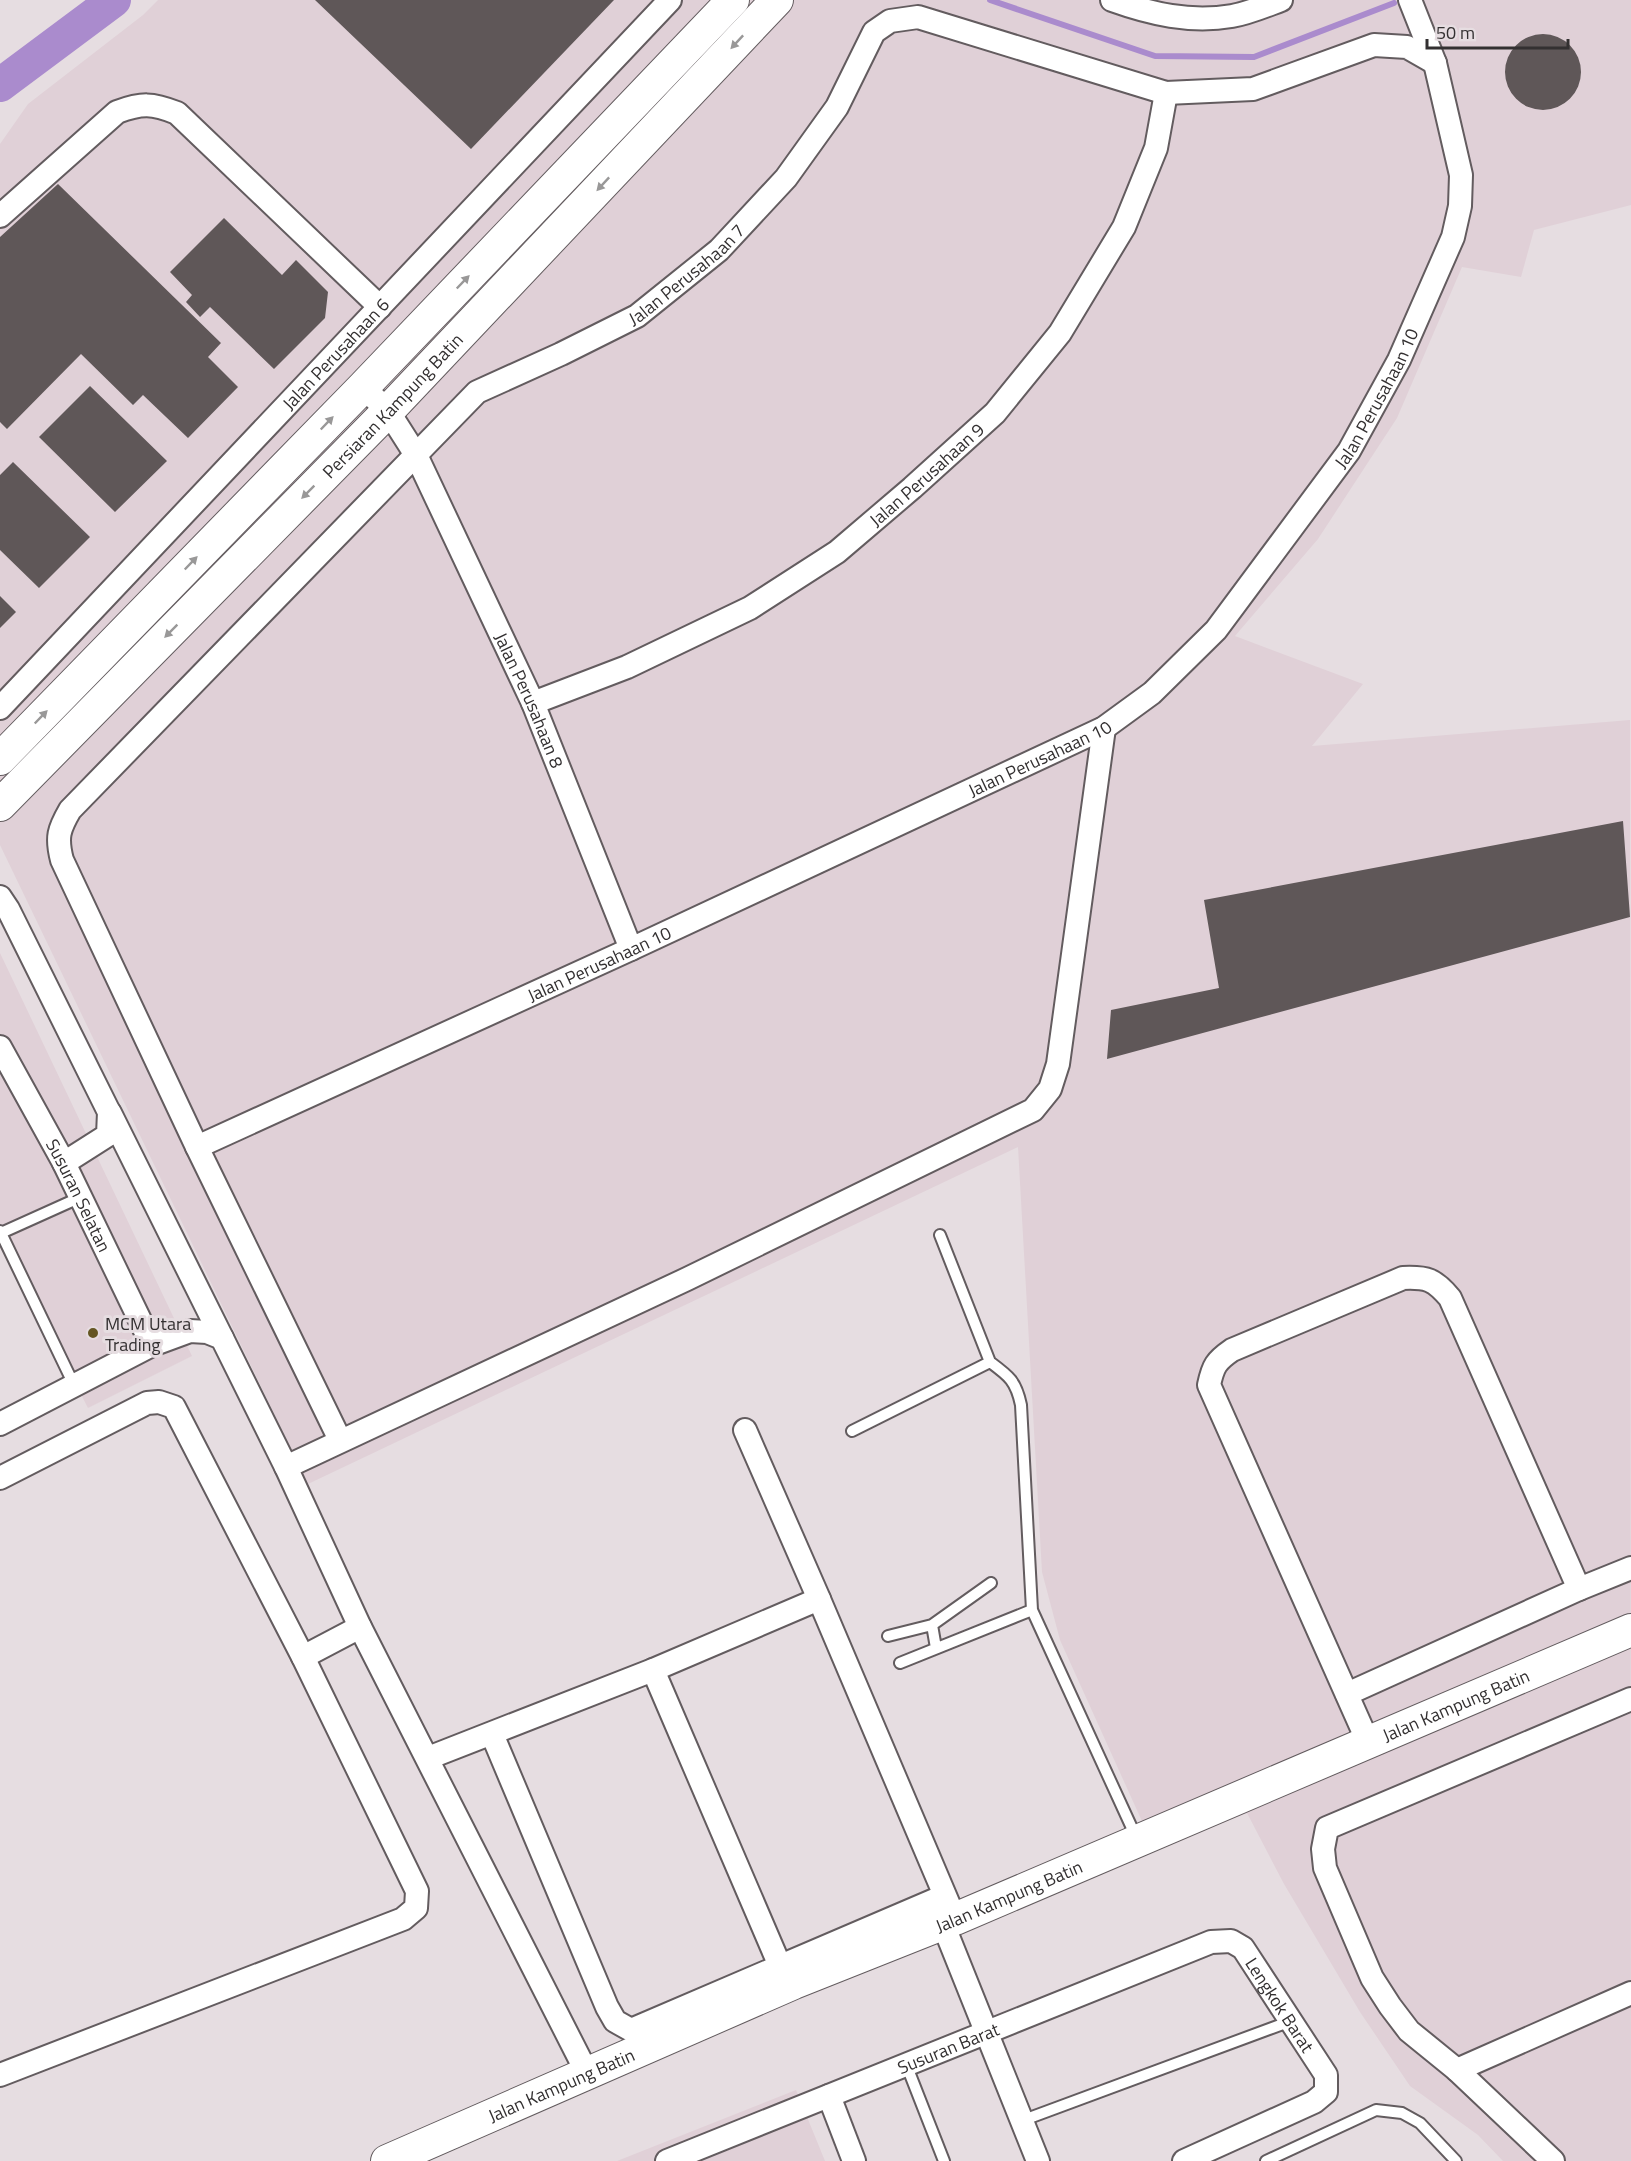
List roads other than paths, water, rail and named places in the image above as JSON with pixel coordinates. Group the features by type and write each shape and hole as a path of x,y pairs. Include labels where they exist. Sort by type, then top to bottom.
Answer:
{"street":[{"name":"Jalan Perusahaan 6","path":"0,708 670,0"},
{"name":"Persiaran Kampung Batin","path":"0,759 363,387 733,0"},
{"name":"Persiaran Kampung Batin","path":"0,804 388,411 777,0"},
{"path":"1112,0 1149,13 1187,17 1232,16 1281,0"},
{"name":"Jalan Perusahaan 10","path":"197,1147 632,949 1104,728 1152,693 1216,630 1349,452 1399,360 1453,237 1460,206 1461,175 1435,63 1410,0"},
{"name":"Jalan Perusahaan 7","path":"340,1440 197,1147 62,860 58,845 59,830 70,810 477,392 637,316 719,250 786,178 837,107 874,32 890,21 918,17 1166,93"},
{"path":"1166,93 1253,89 1374,45 1407,47 1435,63"},
{"name":"Jalan Perusahaan 9","path":"533,703 627,667 750,608 837,552 912,489 995,413 1060,333 1124,227 1156,148 1166,93"},
{"path":"0,216 117,112 149,104 177,113 380,307"},
{"name":"Jalan Perusahaan 8","path":"363,387 388,411 416,455 533,703 632,949"},
{"path":"286,1467 687,1279 1033,1110 1050,1089 1058,1064 1104,728"},
{"path":"0,897 110,1112 286,1467 360,1627 587,2073"},
{"name":"Susuran Selatan","path":"0,1047 64,1163 152,1345"},
{"path":"64,1163 108,1135 110,1112"},
{"path":"1368,1742 1209,1385 1211,1372 1217,1360 1232,1350 1403,1278 1421,1278 1432,1281 1450,1298 1579,1589"},
{"path":"0,1424 152,1345 190,1331 207,1332 222,1338"},
{"path":"0,1478 147,1403 159,1402 174,1407 303,1658 417,1891 416,1908 403,1919 0,2075"},
{"path":"745,1430 819,1599 947,1913 988,2032 1038,2161"},
{"path":"1347,1694 1579,1589 1631,1568"},
{"path":"428,1758 653,1670 819,1599"},
{"path":"303,1658 360,1627"},
{"name":"Jalan Kampung Batin","path":"387,2161 587,2073 787,1974 1138,1842 1631,1630"},
{"path":"492,1734 606,2007 615,2021 631,2030 787,1974 653,1670"},
{"path":"1553,2161 1456,2070 1409,2031 1390,2006 1372,1978 1325,1868 1323,1849 1327,1828 1631,1699"},
{"name":"Susuran Barat","path":"667,2161 1211,1942 1231,1941"},
{"name":"Lengkok Barat","path":"1184,2161 1314,2102 1326,2092 1326,2075 1243,1948 1231,1941"},
{"path":"1456,2070 1631,1993"},
{"path":"829,2096 854,2161"}],"lane":[{"path":"75,1387 1,1232 81,1197"},
{"path":"940,1235 990,1362 1010,1378 1018,1389 1021,1405 1032,1610 1138,1842"},
{"path":"852,1431 990,1362"},
{"path":"888,1636 932,1625 991,1583"},
{"path":"900,1663 1032,1610"},
{"path":"932,1625 936,1648"},
{"path":"1021,2121 1291,2021"},
{"path":"906,2064 944,2161"},
{"path":"1266,2161 1376,2110 1402,2113 1420,2123 1456,2161"}],"waterway":[{"path":"0,85 114,0"},
{"path":"990,0 1155,56 1254,57 1394,3"}],"place":[{"name":"MCM Utara Trading","path":"93,1333"}]}
